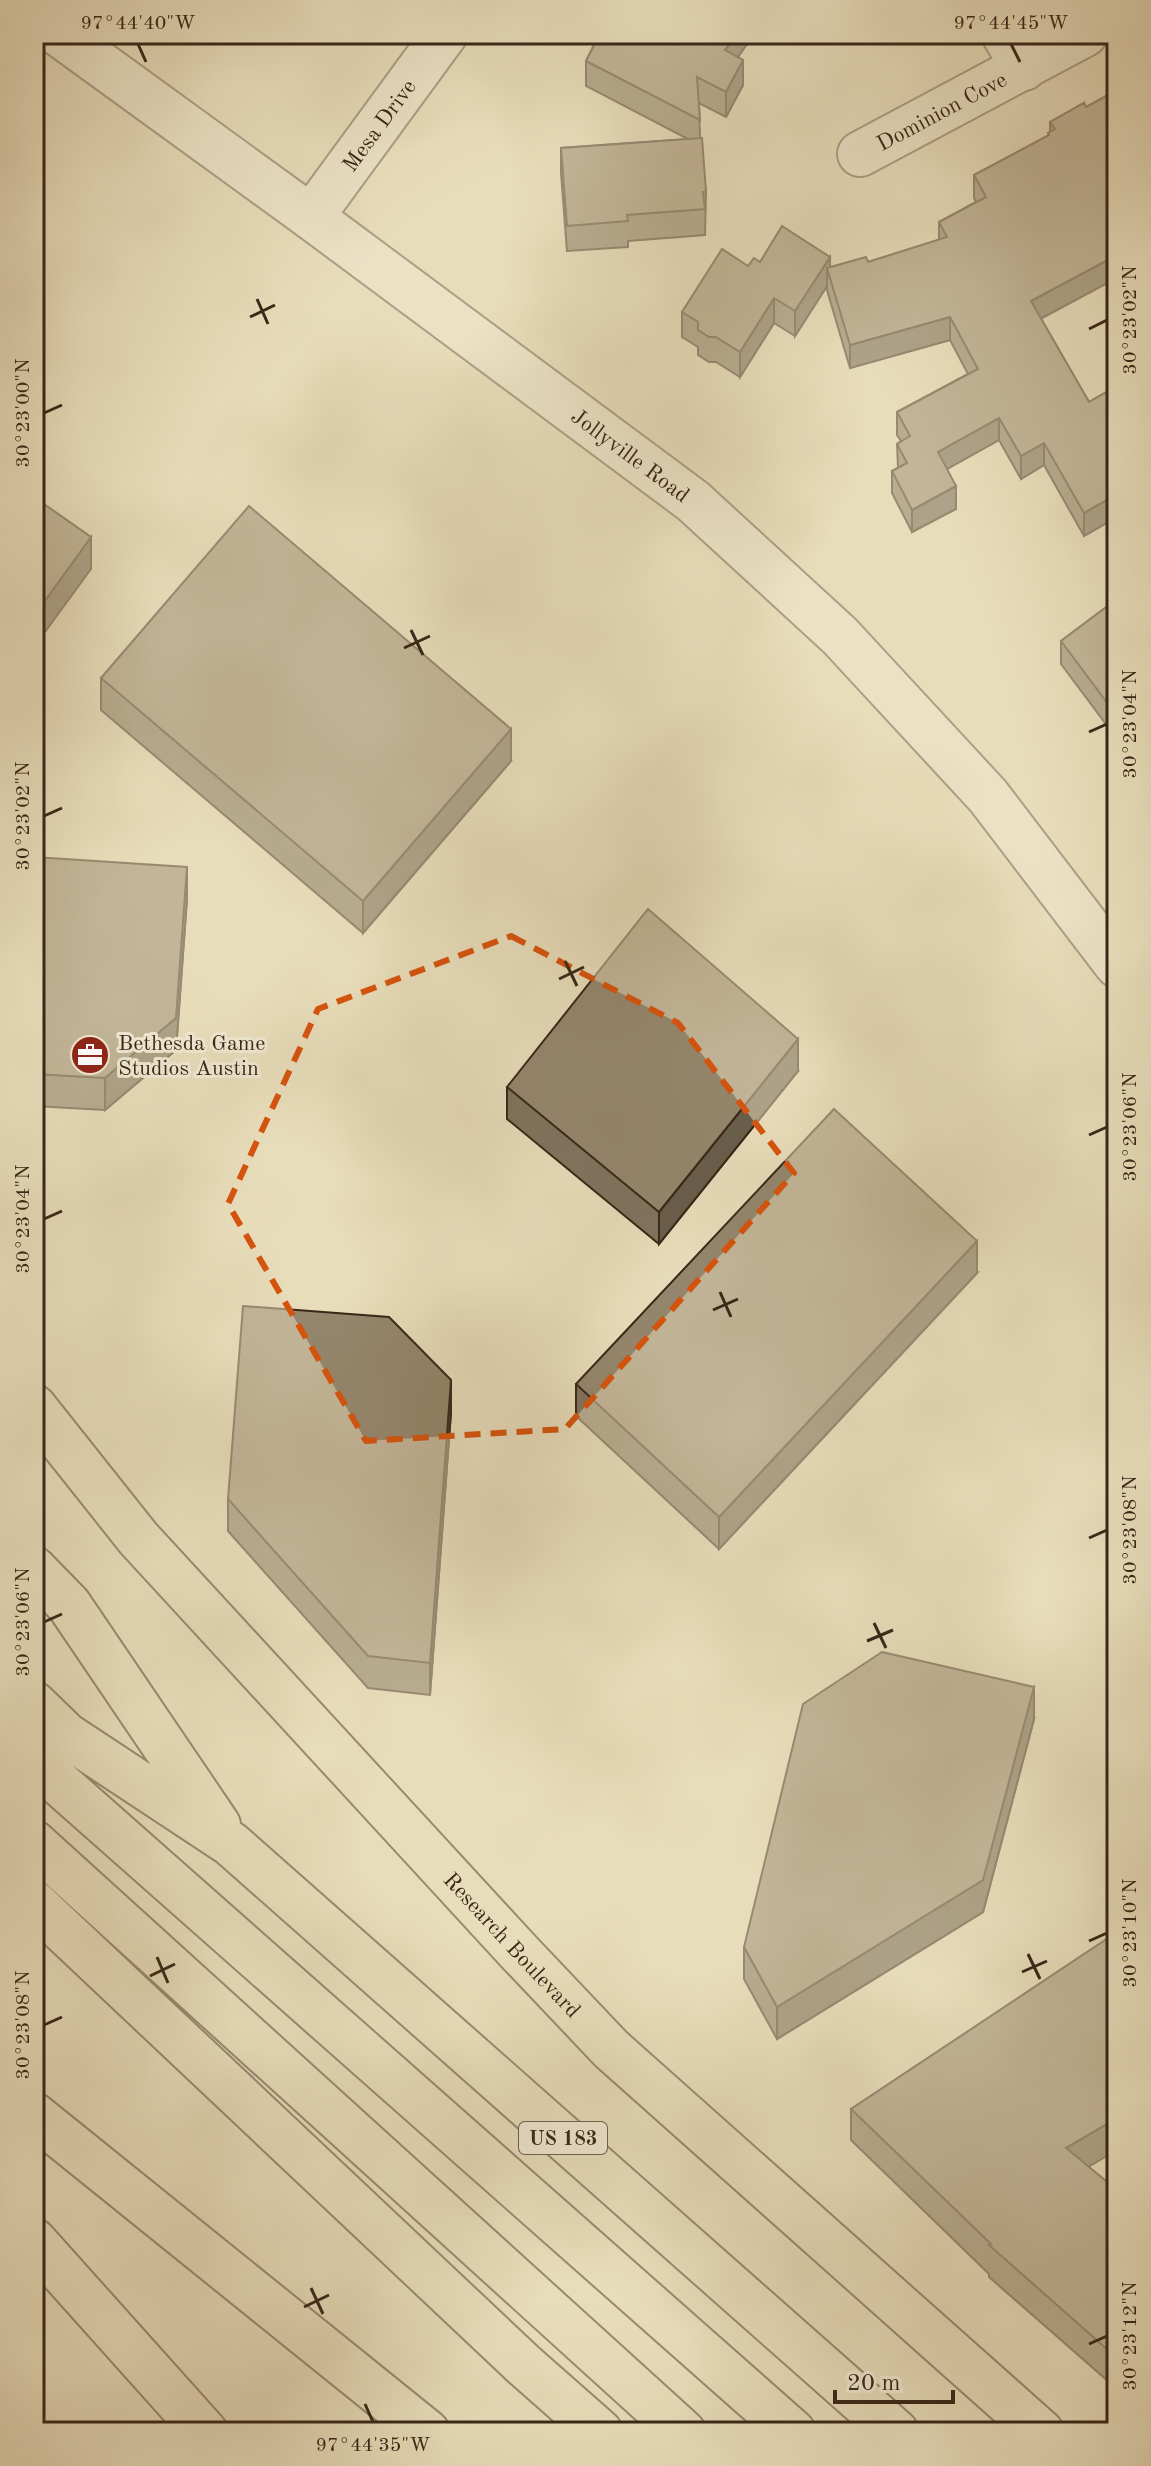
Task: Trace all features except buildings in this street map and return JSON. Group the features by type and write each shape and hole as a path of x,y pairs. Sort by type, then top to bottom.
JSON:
{"main road":[{"name":"Research Boulevard","path":"34,1407 138,1538 611,2049 1041,2432"},
{"path":"34,1569 69,1605 231,1844"},
{"name":"US 183","path":"34,1704 66,1735 231,1844 896,2432"},
{"path":"34,1761 793,2432"},
{"path":"34,1843 683,2432"},
{"path":"34,1903 524,2365 600,2432"},
{"path":"34,2115 427,2432"},
{"path":"34,2241 205,2432"}],"street":[{"name":"Jollyville Road","path":"59,34 693,501 840,636 988,796 1117,965"},
{"name":"Mesa Drive","path":"311,217 445,34"},
{"name":"Dominion Cove","path":"860,154 1014,51 1085,34"}],"highlighted area":[{"path":"511,936 678,1023 794,1173 565,1429 366,1441 228,1204 318,1009"}],"place":[{"name":"Bethesda Game Studios Austin","path":"90,1055"}]}
